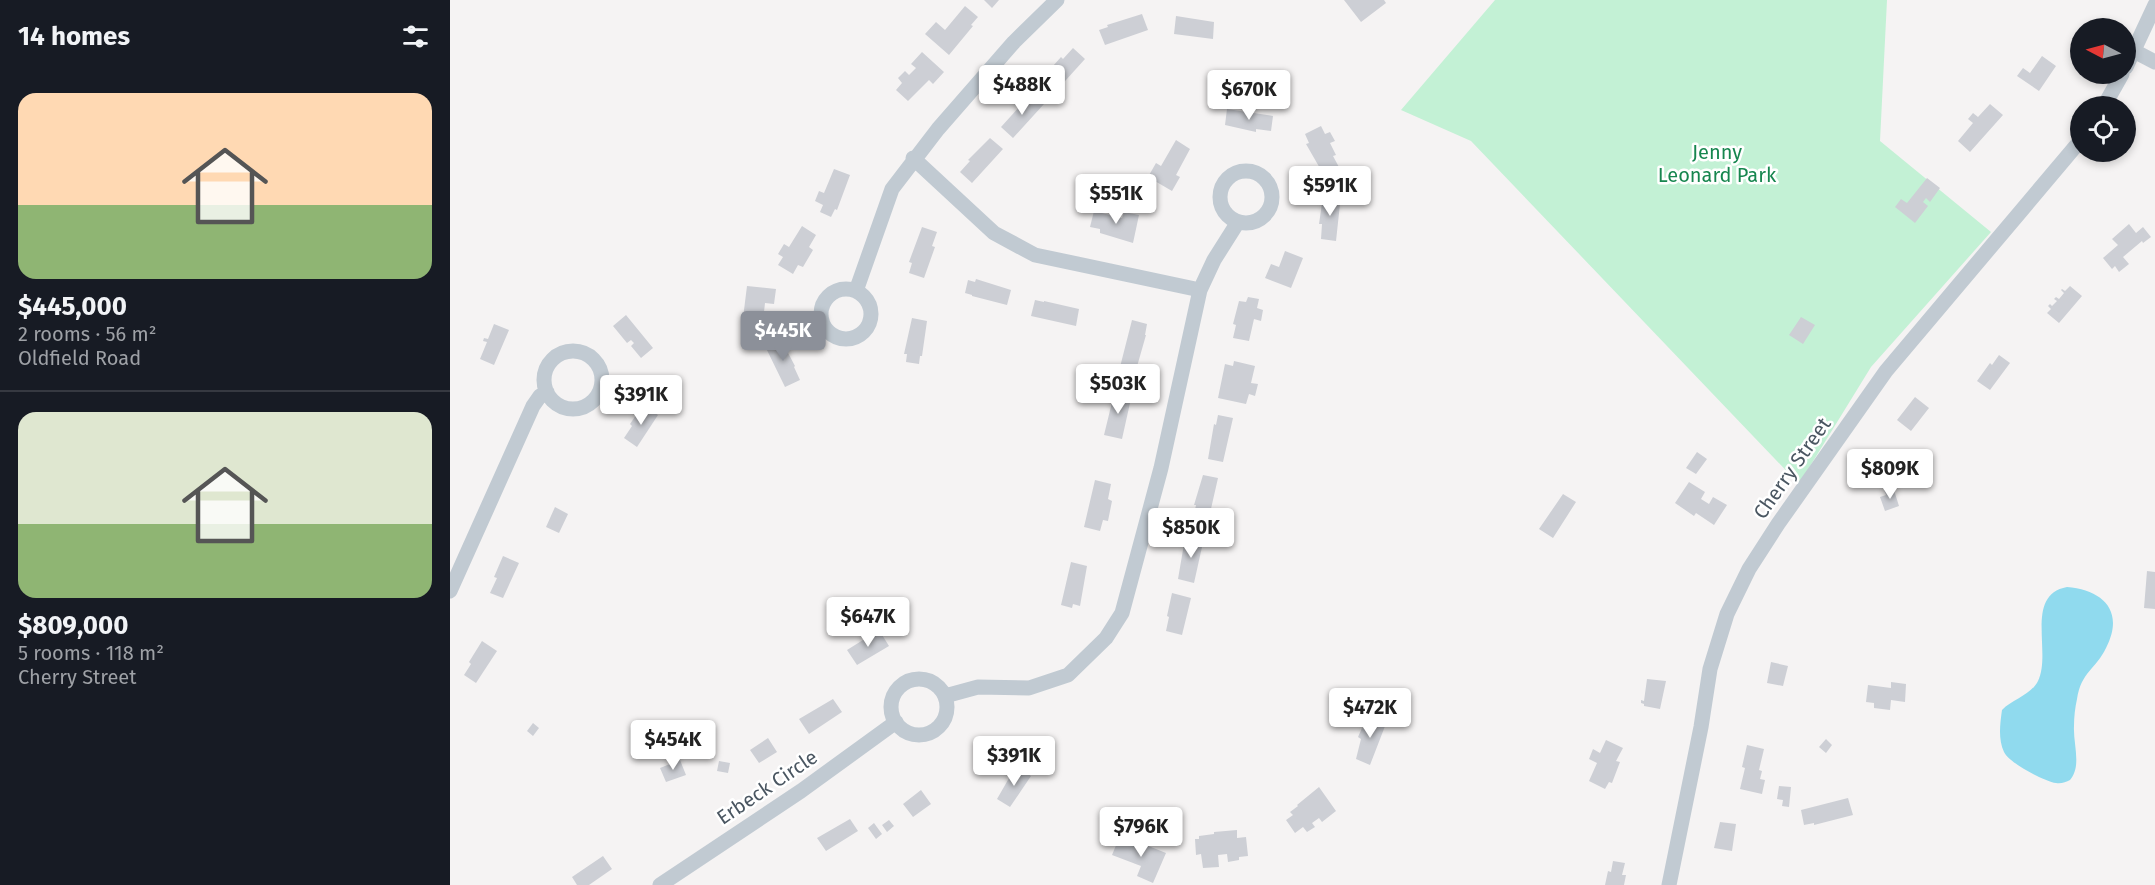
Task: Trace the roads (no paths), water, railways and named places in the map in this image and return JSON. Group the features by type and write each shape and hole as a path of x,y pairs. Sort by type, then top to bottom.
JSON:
{"street":[{"path":"856,291 892,189 914,158 1014,42 1058,0"},
{"path":"2136,47 2155,5"},
{"path":"2136,52 2155,62"},
{"name":"Cherry Street","path":"1669,885 1701,727 1710,669 1727,614 1745,576 1778,524 1886,371 2070,153"},
{"path":"914,158 994,232 1035,255 1200,290"},
{"path":"945,696 978,687 1029,688 1068,675 1106,638 1122,613 1158,479 1200,290 1214,260 1238,222"},
{"path":"450,591 533,406 540,396 547,392"},
{"path":"924,680 933,683 945,696 947,711 938,728 921,735 911,734 896,722 892,700 898,689 909,682 924,680"},
{"name":"Erbeck Circle","path":"660,885 801,790 896,722"}],"water":[{"path":"2067,587 2080,589 2100,598 2112,613 2113,623 2106,648 2085,677 2079,690 2074,719 2076,768 2074,774 2070,780 2058,783 2027,771 2007,756 2001,742 2000,726 2002,710 2031,690 2038,681 2042,669 2042,626 2046,601 2054,592"}],"park label":[{"name":"Jenny Leonard Park","path":"1717,164"}]}
